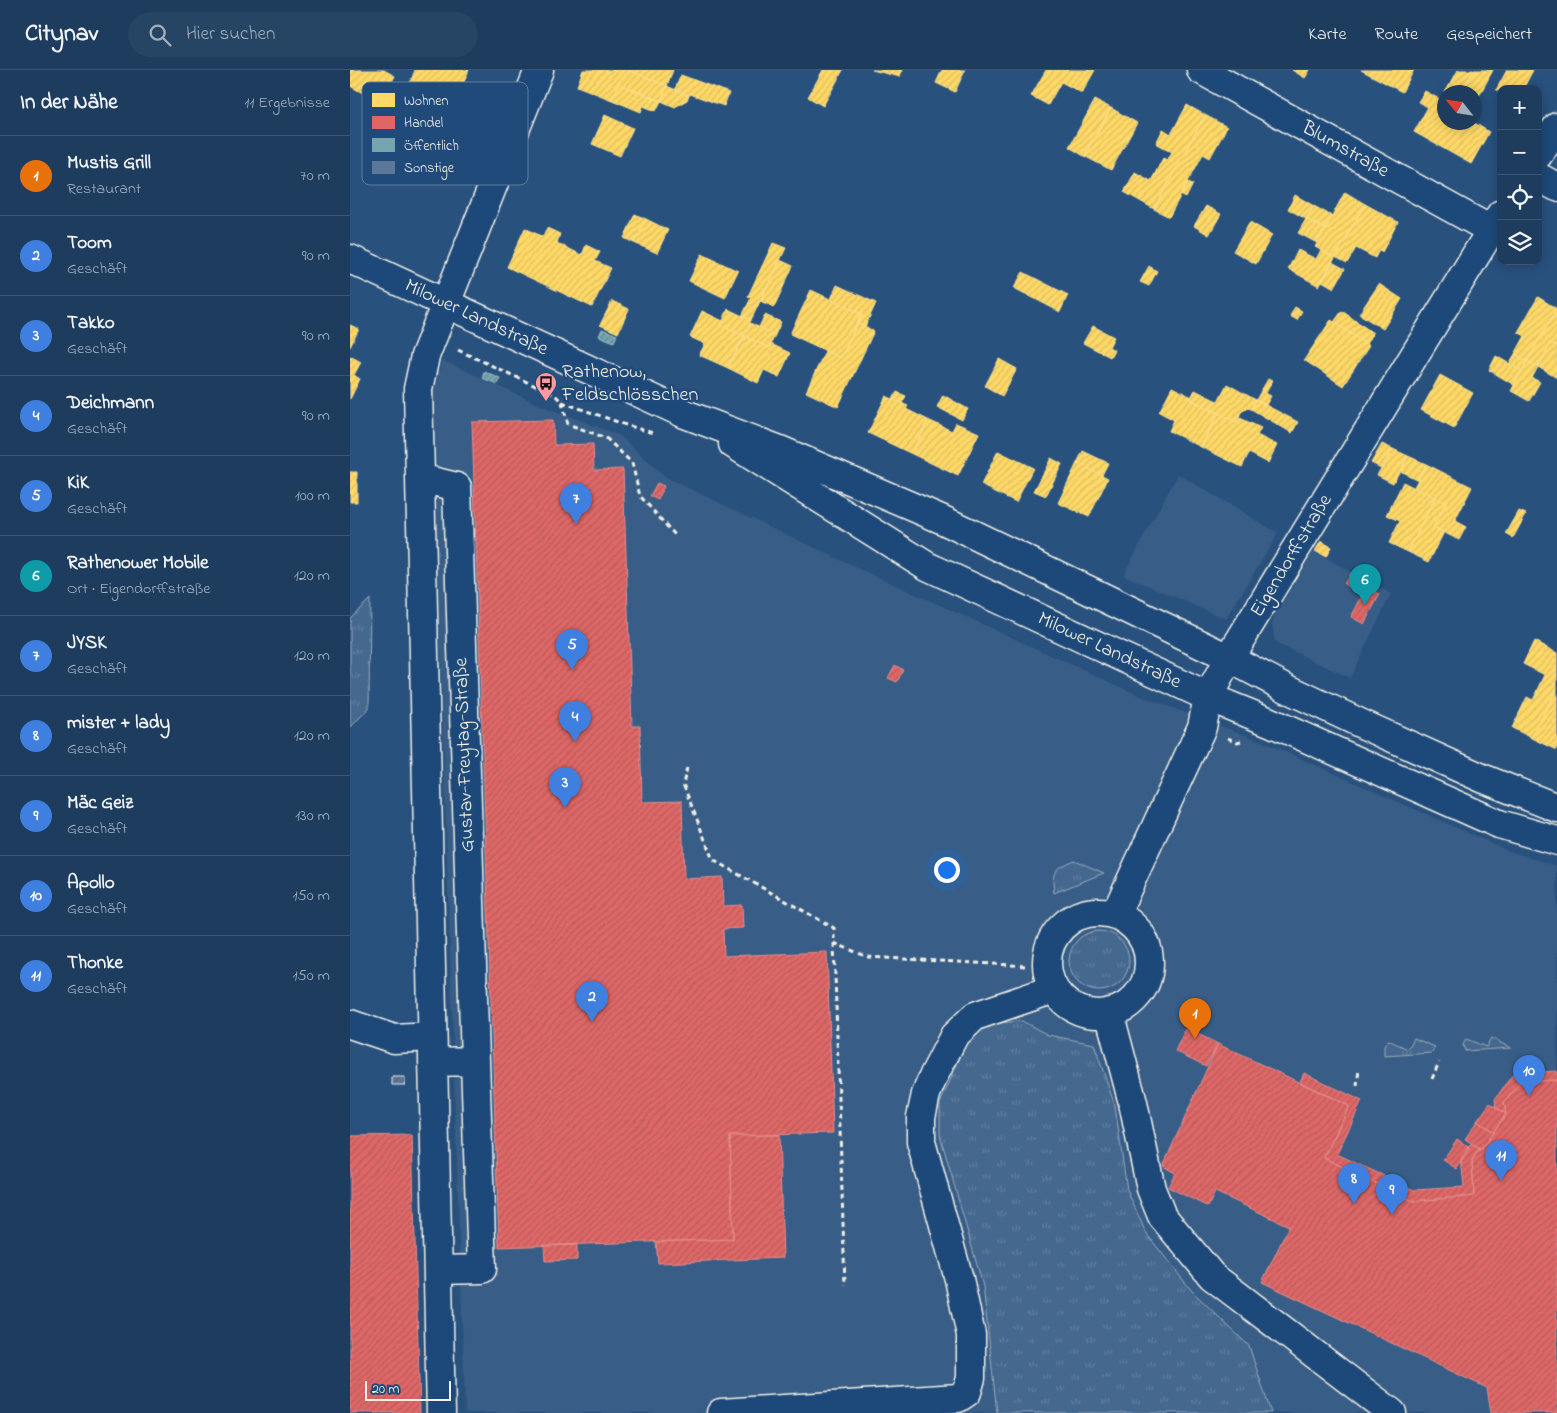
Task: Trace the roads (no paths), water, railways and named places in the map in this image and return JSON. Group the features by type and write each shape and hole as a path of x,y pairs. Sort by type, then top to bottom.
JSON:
{"street":[{"name":"Gustav-Freytag-Straße","path":"528,98 539,70"},
{"name":"Blumstraße","path":"1201,70 1496,222"},
{"path":"1542,149 1557,127"},
{"path":"1542,179 1557,188"},
{"name":"Gustav-Freytag-Straße","path":"441,1413 418,389 425,356 493,185"},
{"name":"Eigendorffstraße","path":"1115,915 1202,727 1208,697 1229,658 1496,222"},
{"name":"Milower Landstraße","path":"350,259 685,414 780,450 941,520 1362,724 1482,778 1557,808"},
{"name":"Milower Landstraße","path":"685,414 927,566 1208,697 1270,722 1499,824 1557,841"},
{"name":"Gustav-Freytag-Straße","path":"420,478 457,487 482,1269 439,1270"},
{"path":"1092,912 1104,912 1115,915 1126,920 1142,938 1149,961 1148,972 1140,992 1126,1005 1098,1014 1078,1010 1061,997 1051,978 1050,946 1054,937 1066,924 1081,915 1092,912"},
{"path":"721,1413 958,1398 967,1392 971,1378 971,1335 959,1279 921,1142 921,1116 926,1094 954,1036 975,1016 1051,978"},
{"path":"1109,1012 1133,1103 1151,1189 1162,1216 1212,1276 1392,1413"},
{"path":"350,1024 394,1039 475,1061"}],"place":[{"name":"Rathenow, Feldschlösschen","path":"546,402"},
{"name":"JYSK","path":"576,524"},
{"name":"Rathenower Mobile","path":"1365,605"},
{"name":"KiK","path":"572,670"},
{"name":"Deichmann","path":"575,742"},
{"name":"Takko","path":"565,808"},
{"name":"Toom","path":"592,1022"},
{"name":"Mustis Grill","path":"1195,1039"},
{"name":"Apollo","path":"1529,1096"},
{"name":"Thonke","path":"1501,1181"},
{"name":"mister + lady","path":"1354,1204"},
{"name":"Mäc Geiz","path":"1392,1215"}]}
